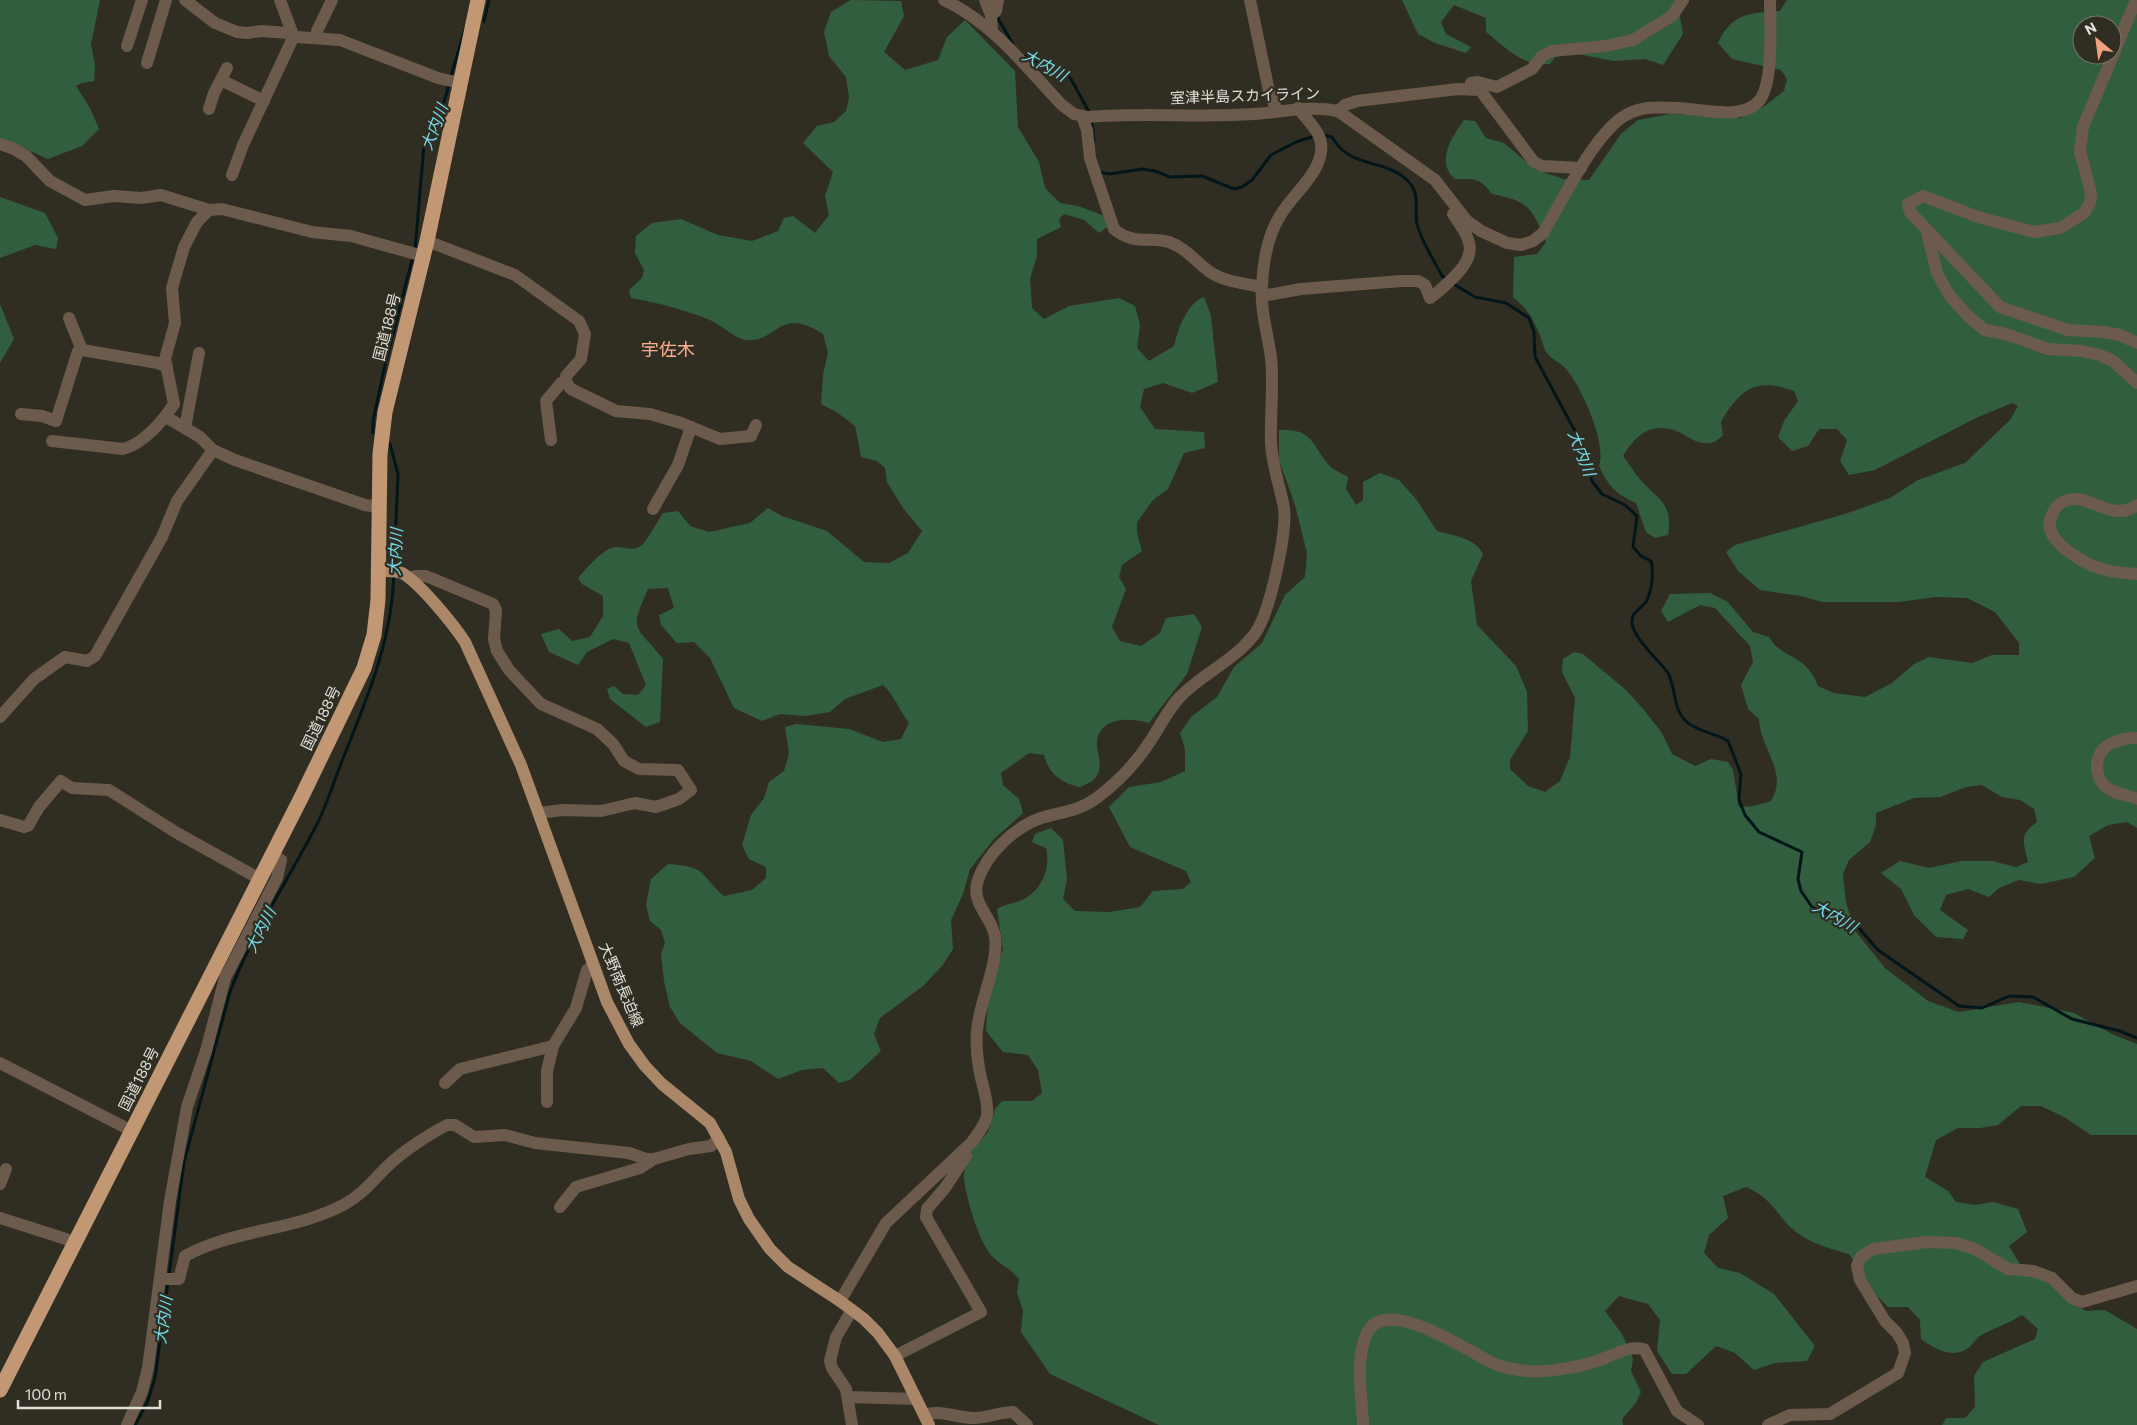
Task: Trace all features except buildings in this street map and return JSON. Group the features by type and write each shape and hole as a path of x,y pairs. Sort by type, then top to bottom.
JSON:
{"highway":[{"name":"国道188号","path":"0,1390 260,879 364,668 374,635 378,600 394,573 379,507 380,454 385,412 425,248 478,0"}],"main road":[{"name":"大野南長迫線","path":"394,573 457,629 465,642 521,765 617,1023 645,1066 662,1084 710,1123 726,1152 739,1199 757,1233 788,1267 840,1301 878,1333 894,1356 926,1420"}],"street":[{"path":"127,46 142,0"},
{"path":"147,63 166,0"},
{"path":"185,0 215,23 237,32 262,31 340,40 438,78 460,84"},
{"path":"232,175 243,145 293,35 280,0"},
{"path":"317,37 317,31 332,0"},
{"path":"944,0 970,14 992,31 1062,105 1082,116 1087,130 1090,158 1114,230 1132,239 1169,242 1195,258 1210,272 1227,280 1262,291 1418,281 1425,286 1430,298 1467,263 1471,255 1465,232 1451,212 1454,205"},
{"path":"985,0 995,10 992,31"},
{"path":"1250,0 1269,91 1277,111"},
{"path":"1458,89 1465,84 1478,82 1497,87 1532,69 1542,56 1552,51 1606,46 1633,40 1672,16 1683,0"},
{"path":"2136,0 2083,127 2080,151 2091,193 2090,203 2084,213 2060,228 2034,232 1981,218 1923,196 1908,204 1910,212 2000,307 2068,330 2120,335 2137,343"},
{"name":"室津半島スカイライン","path":"1082,116 1254,114 1298,108 1322,108 1338,111 1435,180 1467,221 1481,231 1507,243 1521,245 1533,241 1543,233 1581,168 1608,130 1626,115 1647,108 1734,112 1749,108 1758,102 1764,93 1768,76 1774,1"},
{"path":"209,109 220,80 227,68"},
{"path":"220,80 264,101"},
{"path":"1338,111 1344,104 1357,101 1458,89 1474,89 1483,93 1534,162 1542,166 1581,168"},
{"path":"840,1301 886,1223 963,1151 983,1128 987,1117 987,1105 977,1056 977,1034 978,1015 995,947 994,934 977,902 977,881 984,867 1004,842 1029,823 1077,809 1111,787 1138,759 1181,695 1240,650 1256,632 1264,616 1281,548 1284,511 1273,469 1271,441 1273,372 1262,291 1272,234 1280,216 1319,160 1321,145 1317,131 1298,108"},
{"path":"0,144 26,156 50,181 85,200 114,196 141,198 160,195 169,196 209,210 222,209 312,232 351,236 425,248 515,275 579,321 585,334 581,359 566,376 566,382 570,389 616,412 650,414 691,427 720,439 751,436 756,424"},
{"path":"52,441 123,449 134,446 145,438 160,420 166,416 174,404 165,359 174,323 172,302 176,271 192,231 197,222 209,210"},
{"path":"1926,229 1937,273 1948,295 1969,317 1985,330 2006,334 2048,349 2082,351 2113,360 2137,382"},
{"path":"69,318 82,350"},
{"path":"21,414 42,416 56,421 78,351 82,350 158,363 167,367"},
{"path":"186,428 199,353"},
{"path":"550,440 546,401 561,383 566,382"},
{"path":"166,416 186,428 213,450 299,483 365,505 379,507"},
{"path":"653,509 678,464 691,427"},
{"path":"0,717 34,679 64,657 87,661 95,656 116,623 162,537 177,502 213,450"},
{"path":"2137,506 2129,511 2111,512 2090,502 2072,499 2061,503 2055,509 2050,518 2049,526 2052,537 2066,550 2097,568 2117,573 2137,574"},
{"path":"394,573 426,576 493,604 496,610 494,639 497,651 508,670 541,704 597,729 613,744 624,761 639,769 678,770 691,790 679,799 656,807 635,803 601,811 555,810 539,813"},
{"path":"2137,738 2121,738 2111,742 2102,749 2097,760 2098,775 2103,785 2112,792 2137,799"},
{"path":"0,820 24,827 28,826 39,807 61,781 72,788 109,790 177,833 260,879"},
{"path":"127,1425 136,1406 148,1368 166,1279 173,1183 187,1107 206,1051 225,978 250,926 277,878 282,860 272,855"},
{"path":"547,1102 547,1071 553,1046 576,1008 587,970 594,965"},
{"path":"445,1083 460,1069 553,1046"},
{"path":"0,1064 132,1131"},
{"path":"166,1279 180,1279 185,1256 199,1248 276,1229 344,1205 362,1194 406,1150 447,1126 455,1125 474,1137 505,1135 534,1143 617,1151 654,1159"},
{"path":"560,1207 576,1187 640,1168 654,1159 689,1149 712,1146 719,1138"},
{"path":"894,1356 981,1312 926,1217 927,1209 962,1165 966,1156 963,1151"},
{"path":"0,1184 6,1169"},
{"path":"0,1218 66,1239 74,1244"},
{"path":"1768,1425 1790,1415 1830,1414 1898,1373 1905,1353 1903,1342 1880,1314 1860,1280 1857,1266 1861,1257 1872,1250 1927,1242 1956,1243 1975,1249 2008,1269 2033,1272 2052,1278 2072,1298 2082,1302 2137,1286"},
{"path":"852,1310 836,1337 830,1361 848,1397 852,1425"},
{"path":"1363,1425 1360,1390 1367,1333 1380,1321 1392,1318 1415,1323 1499,1366 1528,1372 1593,1363 1624,1350 1636,1347 1644,1349 1677,1411 1698,1425"},
{"path":"848,1397 916,1399"},
{"path":"122,1425 136,1406"},
{"path":"926,1420 937,1412 948,1416 974,1418 1013,1412 1027,1425"}],"green space":[{"path":"0,0 100,0 91,44 95,65 94,81 76,86 90,108 99,129 82,146 48,159 0,138"},
{"path":"851,0 901,1 904,16 884,52 905,70 938,60 947,37 965,20 1015,71 1018,127 1039,162 1045,188 1060,203 1078,206 1102,215 1109,226 1099,233 1084,220 1064,214 1059,219 1061,227 1037,239 1037,256 1030,279 1032,308 1044,319 1069,306 1119,298 1135,306 1140,325 1137,348 1149,361 1174,346 1184,317 1198,300 1204,297 1211,316 1218,382 1192,393 1163,383 1144,389 1140,407 1155,429 1204,432 1205,448 1184,453 1168,489 1153,500 1137,522 1137,533 1142,551 1122,565 1119,577 1126,589 1112,627 1120,641 1141,646 1160,633 1166,618 1194,614 1202,627 1187,674 1149,723 1132,720 1115,721 1102,729 1098,736 1097,746 1100,767 1097,775 1089,783 1080,787 1067,783 1057,777 1046,762 1044,755 1029,753 1001,773 1003,785 1019,799 1023,813 994,839 970,869 963,894 951,920 953,949 942,966 923,986 880,1018 874,1034 881,1051 850,1080 839,1083 823,1068 802,1070 778,1079 751,1061 717,1053 680,1023 670,1007 664,981 661,954 665,943 661,930 650,921 646,905 651,879 668,864 696,869 724,896 752,890 766,878 766,867 749,859 742,845 751,815 764,798 769,782 784,771 789,754 785,727 796,724 849,729 883,742 901,739 909,723 894,698 883,685 845,699 830,712 805,716 780,714 762,721 734,708 710,658 694,642 677,643 661,625 659,615 674,608 668,588 648,589 638,614 638,628 663,659 660,722 646,727 610,699 607,689 614,686 623,694 638,695 646,685 629,643 613,639 587,652 578,665 549,652 541,634 559,629 572,641 590,637 603,616 603,596 582,584 578,578 596,559 611,548 629,549 642,545 663,513 678,511 690,526 709,532 750,523 768,508 782,516 827,531 864,562 889,563 908,553 922,531 903,508 887,482 885,468 877,461 861,457 855,426 838,413 821,404 823,375 828,353 823,334 808,326 796,323 787,324 757,339 746,340 733,335 716,323 702,317 672,307 631,298 629,290 642,278 644,270 635,253 636,236 652,223 681,219 718,235 752,241 778,231 784,218 793,216 815,233 829,215 825,196 833,172 803,143 817,126 834,122 846,111 849,97 846,77 829,56 824,32 831,12"},
{"path":"1402,0 1677,0 1683,34 1663,65 1645,59 1614,61 1567,52 1555,57 1550,64 1531,63 1515,55 1486,32 1486,18 1454,5 1441,22 1446,34 1471,47 1466,53 1435,43 1418,34"},
{"path":"1787,0 2137,0 2137,828 2127,822 2108,825 2089,836 2095,858 2074,877 2041,884 2019,880 1999,888 1989,897 1968,889 1946,895 1940,910 1968,930 1963,939 1936,937 1914,915 1901,889 1881,873 1900,861 1929,868 1961,861 1992,861 2016,867 2028,862 2024,839 2027,831 2037,822 2034,809 2020,800 2002,797 1982,785 1966,787 1940,797 1914,798 1876,813 1876,825 1870,842 1849,860 1843,874 1846,903 1856,932 1885,968 1928,1001 1959,1012 2019,1002 2074,1013 2112,1034 2137,1044 2137,1135 2091,1135 2064,1117 2041,1106 2021,1106 1998,1125 1980,1128 1958,1128 1936,1140 1925,1177 1948,1191 1956,1202 1975,1205 1993,1202 2018,1209 2027,1232 2009,1246 2020,1264 2052,1284 2065,1298 2086,1311 2105,1310 2137,1329 2137,1425 1942,1425 1946,1418 1965,1418 1975,1407 1974,1376 1983,1362 2035,1339 2038,1329 2022,1315 1981,1335 1965,1350 1953,1353 1936,1349 1921,1339 1920,1320 1908,1307 1888,1307 1876,1295 1849,1254 1825,1247 1795,1232 1766,1199 1746,1187 1723,1196 1728,1218 1709,1235 1704,1253 1718,1268 1740,1273 1774,1294 1815,1346 1807,1361 1775,1363 1754,1370 1735,1353 1716,1346 1686,1374 1672,1374 1657,1351 1660,1320 1648,1304 1619,1296 1605,1311 1622,1334 1633,1359 1631,1371 1641,1392 1636,1403 1622,1419 1623,1425 1159,1425 1050,1374 1021,1332 1023,1310 1017,1293 1019,1279 993,1257 983,1242 970,1207 964,1177 970,1151 988,1132 995,1109 1002,1101 1032,1101 1042,1093 1038,1070 1028,1055 1003,1052 986,1031 989,989 1003,949 997,909 1022,900 1040,885 1046,871 1046,848 1032,842 1035,834 1051,828 1063,840 1067,879 1063,899 1075,911 1110,912 1140,907 1153,891 1183,889 1191,882 1186,871 1130,847 1109,807 1129,787 1161,782 1185,771 1185,749 1180,733 1191,717 1217,697 1234,667 1262,643 1285,595 1305,577 1307,553 1295,505 1279,460 1279,430 1298,432 1310,438 1330,466 1348,477 1346,489 1356,505 1363,500 1363,482 1380,473 1399,480 1416,499 1437,531 1463,538 1475,544 1483,554 1471,581 1477,625 1516,666 1527,692 1528,731 1510,760 1510,769 1528,786 1545,792 1560,781 1570,757 1575,698 1562,672 1563,659 1574,652 1583,654 1626,690 1662,733 1672,754 1695,766 1711,759 1728,762 1733,770 1739,807 1754,806 1771,801 1776,790 1775,770 1764,740 1759,719 1748,709 1741,685 1753,662 1750,646 1715,608 1700,605 1668,622 1661,611 1670,594 1710,593 1728,602 1753,632 1769,637 1780,649 1807,668 1818,686 1834,693 1865,697 1892,683 1914,664 1929,657 1972,663 1992,655 2019,655 2019,643 1995,612 1967,598 1936,597 1899,602 1822,602 1801,596 1760,590 1738,571 1726,552 1735,545 1845,514 1890,498 1918,480 1965,463 2010,420 2018,406 2012,403 1976,418 1875,470 1849,475 1840,461 1847,440 1837,429 1819,429 1808,446 1792,451 1778,437 1784,421 1798,401 1794,391 1769,385 1750,389 1735,401 1728,411 1721,422 1723,435 1715,441 1702,443 1670,429 1654,429 1637,438 1623,456 1637,476 1666,507 1669,524 1668,535 1655,538 1646,532 1636,503 1613,489 1606,479 1599,466 1601,456 1599,444 1592,416 1586,403 1567,370 1546,352 1527,310 1513,297 1514,257 1537,254 1546,242 1533,214 1528,208 1514,200 1492,194 1477,180 1455,179 1446,165 1446,157 1451,142 1464,120 1475,121 1486,138 1504,143 1536,170 1564,179 1589,180 1621,134 1638,120 1670,114 1741,118 1766,105 1784,91 1787,79 1781,70 1732,59 1718,43 1723,33 1736,20 1743,16 1780,11"},
{"path":"0,197 45,213 58,238 56,249 35,245 0,258"},
{"path":"0,304 14,339 0,363"}],"waterway":[{"name":"大内川","path":"484,21 489,0"},
{"name":"大内川","path":"996,15 1013,44"},
{"name":"大内川","path":"450,79 465,29"},
{"name":"大内川","path":"1024,56 1062,71 1071,79 1089,112"},
{"name":"大内川","path":"415,250 424,145 441,112 449,85"},
{"name":"大内川","path":"1092,121 1094,142"},
{"name":"大内川","path":"1322,135 1332,137 1339,147 1357,159 1388,168 1407,180 1416,195 1416,218 1419,230 1442,276 1447,280"},
{"name":"大内川","path":"1099,172 1110,174 1142,169 1155,171 1170,177 1202,176 1234,189 1242,187 1252,180 1271,155 1296,142 1315,136"},
{"name":"大内川","path":"373,433 373,421 385,365 413,256"},
{"name":"大内川","path":"1452,283 1475,297 1506,303 1529,318 1534,332 1535,357 1582,444 1592,481 1602,494 1625,505 1637,516 1633,547 1641,556 1651,561 1652,576 1650,593 1646,602 1633,616 1634,630 1668,673 1682,717 1696,728 1728,741 1741,774 1739,800 1745,815 1759,832 1802,852 1798,879 1801,891 1812,907 1858,927 1878,950 1959,1006 1982,1008 2009,996 2033,997 2072,1019 2120,1031 2137,1038"},
{"name":"大内川","path":"390,444 398,474 394,567"},
{"name":"大内川","path":"169,1275 184,1162 230,992 270,908 316,826 362,712 384,645 389,622 394,574"},
{"name":"大内川","path":"135,1425 147,1403 155,1378 168,1282"}],"district":[{"name":"宇佐木","path":"668,350"}]}
